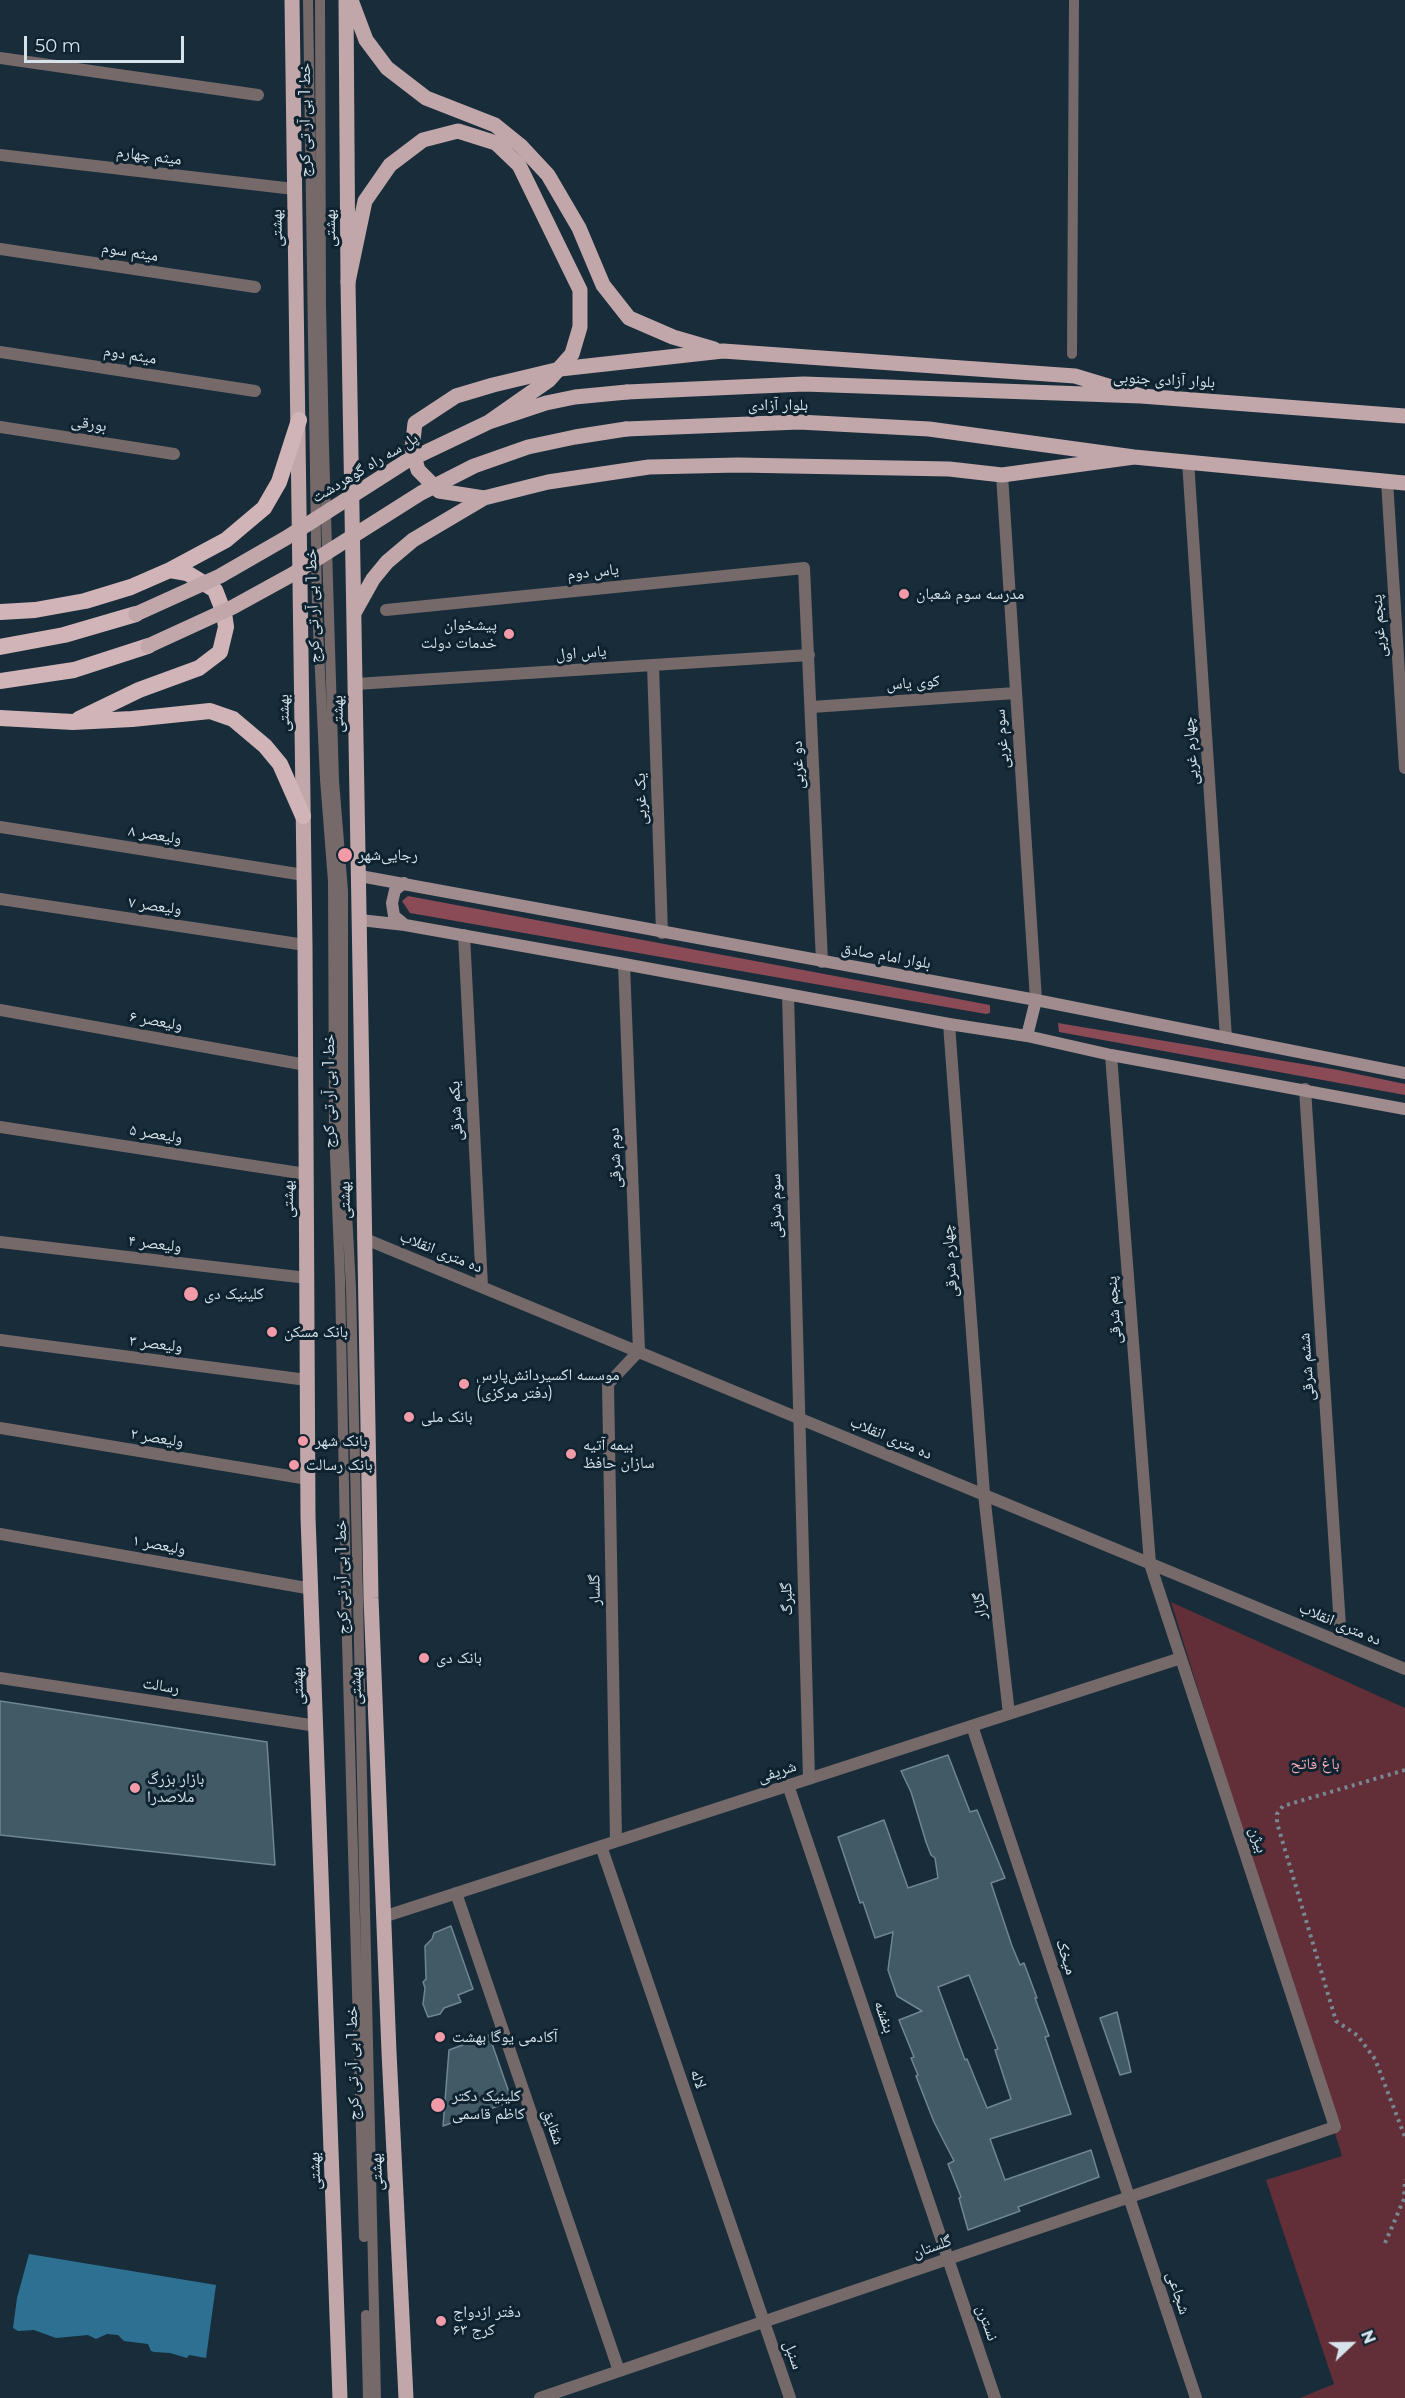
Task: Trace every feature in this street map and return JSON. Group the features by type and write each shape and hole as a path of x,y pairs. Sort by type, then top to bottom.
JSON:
{"highway":[{"path":"0,612 35,610 85,601 131,587 170,570 226,540 264,508 279,482 299,420"},
{"path":"73,722 139,690 199,668 220,652 226,627 224,613 215,590 187,573 170,570"},
{"path":"0,647 64,635 136,614"},
{"path":"0,681 74,670 148,646"},
{"path":"0,718 73,722 210,711 233,719 265,746 280,764 303,816"}],"main road":[{"name":"بهشتی","path":"292,0 305,945 308,1479 340,2398"},
{"name":"بهشتى","path":"348,0 348,282 371,1598 383,1917 406,2398"},
{"path":"348,0 366,40 387,68 426,98 495,125 521,146 548,175 579,228 603,285 630,318 673,337 723,351"},
{"path":"348,282 365,201 390,165 423,140 458,131 496,143 519,165 580,290 580,327 572,354 549,380 489,422"},
{"path":"484,498 439,491 418,470 412,449 415,423 456,396 560,369 723,351 1075,376 1141,396"},
{"name":"بلوار آزادی","path":"627,392 804,384 920,390"},
{"name":"بلوار آزادی جنوبی","path":"920,390 1141,396 1405,416"},
{"name":"پل سه راه گوهردشت","path":"136,614 220,576 286,538 405,462 489,422 546,403 575,397 627,392"},
{"name":"بلوار آزادی","path":"148,646 243,602 421,493 474,466 528,447 575,437 626,429 799,422 929,429 1134,457"},
{"path":"354,613 373,579 387,562 413,540 484,498 548,482 649,467 830,466 949,469 1002,475 1134,457 1405,483"},
{"name":"بلوار امام صادق","path":"360,876 1036,1000 1405,1074"},
{"path":"404,883 394,890 392,903 394,916 405,925"},
{"path":"360,920 464,935 949,1024 1027,1036 1405,1109"},
{"path":"1027,1036 1036,1000"}],"street":[{"path":"287,0 292,0"},
{"path":"0,58 258,95"},
{"name":"میثم چهارم","path":"0,155 294,189"},
{"name":"میثم سوم","path":"0,249 255,287"},
{"name":"میثم دوم","path":"0,352 255,391"},
{"name":"بورقی","path":"0,427 174,454"},
{"name":"چهارم غربی","path":"1188,461 1226,1038"},
{"name":"سوم غربی","path":"1002,475 1036,1000"},
{"name":"پنجم غربی","path":"1387,481 1405,768"},
{"name":"یاس دوم","path":"386,610 804,568"},
{"name":"دو غربی","path":"804,568 822,962"},
{"name":"یاس اول","path":"356,684 809,655"},
{"name":"یک غربی","path":"653,665 662,933"},
{"name":"کوی یاس","path":"812,707 1015,693"},
{"name":"ولیعصر ۸","path":"0,827 304,875"},
{"name":"ولیعصر ۷","path":"0,899 305,945"},
{"name":"یکم شرقی","path":"464,935 482,1286"},
{"name":"دوم شرقی","path":"624,964 639,1352"},
{"name":"سوم شرقی","path":"788,994 798,1417"},
{"name":"ولیعصر ۶","path":"0,1010 306,1065"},
{"name":"چهارم شرقی","path":"949,1024 984,1494"},
{"name":"پنجم شرقی","path":"1111,1054 1150,1564"},
{"name":"ششم شرقی","path":"1305,1089 1341,1642"},
{"name":"ولیعصر ۵","path":"0,1127 306,1174"},
{"name":"ده متری انقلاب","path":"363,1238 1405,1669"},
{"name":"ولیعصر ۴","path":"0,1242 307,1278"},
{"name":"ولیعصر ۳","path":"0,1340 307,1380"},
{"name":"گلسار","path":"616,1841 608,1384 639,1352"},
{"name":"گلبرگ","path":"798,1417 809,1779"},
{"name":"ولیعصر ۲","path":"0,1428 308,1479"},
{"name":"گلزار","path":"984,1494 1010,1714"},
{"name":"ولیعصر ۱","path":"0,1534 312,1589"},
{"name":"بیژن","path":"1150,1564 1335,2127"},
{"name":"شریفی","path":"383,1917 1181,1659"},
{"name":"رسالت","path":"0,1678 317,1726"},
{"name":"میخک","path":"972,1726 1129,2198"},
{"name":"بنفشه","path":"788,1785 948,2259"},
{"name":"لاله","path":"601,1846 764,2322"},
{"name":"شقایق","path":"456,1893 619,2371"},
{"name":"گلستان","path":"543,2398 1335,2127"},
{"name":"شجاعی","path":"1129,2198 1196,2398"},
{"name":"نسترن","path":"948,2259 995,2398"},
{"name":"سنبل","path":"764,2322 790,2398"}],"lane":[{"name":"خط 1 بی آر تی کرج","path":"308,0 317,596 325,779 333,882 334,1130 340,1279 347,1641 368,2398"},
{"name":"خط 1 بی آر تی کرج","path":"320,0 323,424 334,781 343,891 343,1138 351,1288 376,2398"},
{"path":"1072,354 1074,0"}],"path":[{"path":"1405,1770 1283,1806 1277,1814 1276,1822 1336,2021 1357,2035 1376,2059 1405,2137"},
{"path":"1385,2243 1404,2199 1405,2179"}],"green space":[{"name":"باغ فاتح","path":"1171,1602 1405,1708 1405,2398 1300,2398 1334,2384 1266,2180 1342,2156"}],"shaded area":[{"path":"408,896 990,1005 990,1013 410,913 402,901"},
{"path":"1058,1023 1338,1070 1405,1084 1405,1095 1059,1032"}],"water":[{"path":"29,2254 216,2285 206,2358 189,2355 187,2358 170,2353 154,2352 148,2344 124,2341 118,2335 107,2334 96,2339 88,2335 56,2338 34,2330 18,2331 13,2328 17,2298"}],"building":[{"name":"بازار بزرگ ملاصدرا","path":"0,1701 267,1742 275,1865 0,1835"},
{"path":"948,1755 970,1812 977,1810 1005,1878 991,1883 1012,1946 1020,1965 1024,1963 1037,1998 1035,1998 1049,2036 1045,2037 1071,2114 990,2139 1005,2180 1091,2150 1099,2177 1018,2207 1020,2211 968,2230 959,2198 961,2197 948,2164 954,2161 934,2122 916,2076 918,2075 911,2058 914,2057 899,2020 922,2011 897,1996 888,1970 893,1932 875,1938 863,1902 860,1903 838,1837 884,1820 908,1888 938,1878 935,1858 931,1855 911,1792 901,1771","holes":["969,1975 998,2049 995,2050 1011,2099 987,2108 967,2059 965,2060 938,1987"]},
{"path":"451,1926 473,1989 458,1995 461,2002 444,2008 440,2014 428,2017 423,2004 425,1988 423,1982 426,1979 425,1946 434,1933"},
{"path":"1117,2012 1131,2072 1120,2075 1100,2018"},
{"path":"489,2035 512,2101 443,2126 449,2050"}],"place":[{"name":"مدرسه سوم شعبان","path":"904,594"},
{"name":"پیشخوان خدمات دولت","path":"509,634"},
{"name":"رجایی‌شهر","path":"345,855"},
{"name":"کلینیک دی","path":"191,1294"},
{"name":"بانک مسکن","path":"272,1332"},
{"name":"موسسه اکسیردانش‌پارس (دفتر مرکزی)","path":"464,1384"},
{"name":"بانک ملی","path":"409,1417"},
{"name":"بانک شهر","path":"303,1441"},
{"name":"بیمه آتیه سازان حافظ","path":"571,1454"},
{"name":"بانک رسالت","path":"294,1465"},
{"name":"بانک دی","path":"424,1658"},
{"name":"بازار بزرگ ملاصدرا","path":"135,1788"},
{"name":"آکادمی یوگا بهشت","path":"440,2037"},
{"name":"کلینیک دکتر کاظم قاسمی","path":"438,2105"},
{"name":"دفتر ازدواج ۶۳ کرج","path":"441,2321"}]}
